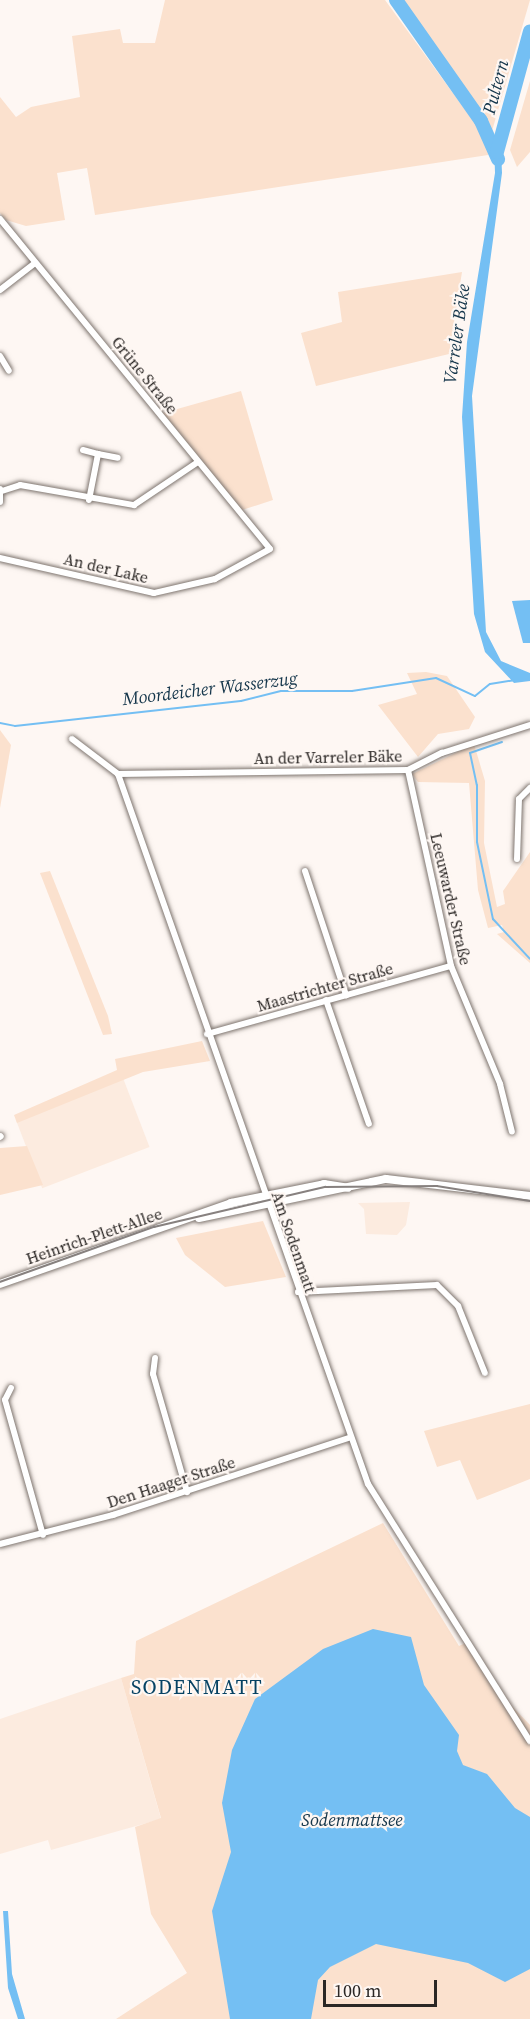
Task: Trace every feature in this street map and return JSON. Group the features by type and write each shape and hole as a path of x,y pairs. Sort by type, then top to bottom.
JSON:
{"main road":[{"name":"Heinrich-Plett-Allee","path":"2,1283 193,1219 266,1200 348,1188 388,1179 530,1196"}],"street":[{"name":"Grüne Straße","path":"0,219 270,549"},
{"path":"0,290 35,263"},
{"path":"0,356 9,371"},
{"path":"83,450 118,458"},
{"path":"89,500 98,454"},
{"path":"0,502 1,490 20,486 89,500 134,504 198,462"},
{"name":"An der Lake","path":"0,558 154,593 216,579 270,549"},
{"name":"An der Varreler Bäke","path":"118,774 408,771 441,753 530,725"},
{"path":"72,739 118,774"},
{"name":"Leeuwarder Straße","path":"408,771 452,966 499,1082 513,1132"},
{"name":"Am Sodenmatt","path":"118,774 349,1438 373,1492 530,1741"},
{"path":"517,859 519,799 530,788"},
{"path":"305,871 346,995"},
{"name":"Maastrichter Straße","path":"207,1034 452,966"},
{"path":"326,1000 369,1124"},
{"path":"298,1292 437,1285 458,1306 485,1373"},
{"path":"155,1358 153,1374 188,1492"},
{"path":"11,1388 5,1401 43,1535"},
{"name":"Den Haager Straße","path":"0,1544 43,1535 188,1492 349,1438"}],"shaded area":[{"path":"165,0 385,0 490,144 488,155 95,215 87,168 57,173 65,220 26,226 6,220 0,213 0,97 16,117 31,107 80,97 72,36 120,29 123,43 155,43"},
{"path":"401,0 530,0 492,131"},
{"path":"530,81 530,152 517,167 510,150"},
{"path":"462,272 449,354 316,386 301,333 342,322 338,292"},
{"path":"241,391 273,500 242,510 163,413"},
{"path":"426,672 447,676 475,717 469,729 438,734 418,757 378,705 417,694 407,673"},
{"path":"0,730 11,745 0,808"},
{"path":"474,744 485,781 484,843 497,907 505,904 503,891 530,852 530,963 497,934 504,932 502,925 488,928 478,890 469,783 418,782 412,774"},
{"path":"50,871 108,1016 112,1034 103,1035 40,873"},
{"path":"202,1041 210,1061 143,1072 17,1123 14,1115 117,1070 115,1059"},
{"path":"123,1078 150,1147 42,1188 16,1119"},
{"path":"27,1146 43,1185 0,1195 0,1148"},
{"path":"410,1202 406,1225 397,1235 366,1234 364,1209 358,1203"},
{"path":"263,1221 286,1277 225,1287 185,1255 176,1238"},
{"path":"530,1404 530,1479 477,1500 460,1460 437,1467 424,1431"},
{"path":"383,1523 459,1646 470,1641 511,1705 530,1725 530,2019 116,2019 187,1973 151,1914 135,1827 161,1818 121,1678 134,1674 136,1641"},
{"path":"121,1678 161,1819 51,1850 48,1840 0,1854 0,1719"}],"water":[{"path":"494,142 501,150 502,173 472,396 486,632 501,661 530,673 530,681 514,683 485,652 474,614 462,417 467,342 495,173"},
{"path":"530,600 530,643 523,643 512,601"},
{"name":"Sodenmattsee","path":"373,1629 411,1637 424,1685 459,1735 457,1751 463,1765 487,1774 515,1808 530,1817 530,1969 505,1982 468,1963 376,1944 330,1967 318,1980 311,2019 230,2019 212,1911 231,1852 222,1803 232,1750 255,1699 323,1649"},
{"path":"3,1911 8,1911 12,1974 25,2019 18,2019 8,1988"}],"waterway":[{"name":"Varreler Bäke","path":"396,0 481,121 498,159"},
{"name":"Pultern","path":"497,152 530,31"},
{"name":"Moordeicher Wasserzug","path":"0,723 15,726 241,701 281,691 352,691 436,678 475,696 490,684 514,680"},
{"path":"502,742 470,753 477,785 477,842 493,919 530,959"}],"tram line":[{"path":"0,1282 154,1227 325,1187 437,1186 530,1201"}],"district":[{"name":"SODENMATT","path":"197,1687"}]}
